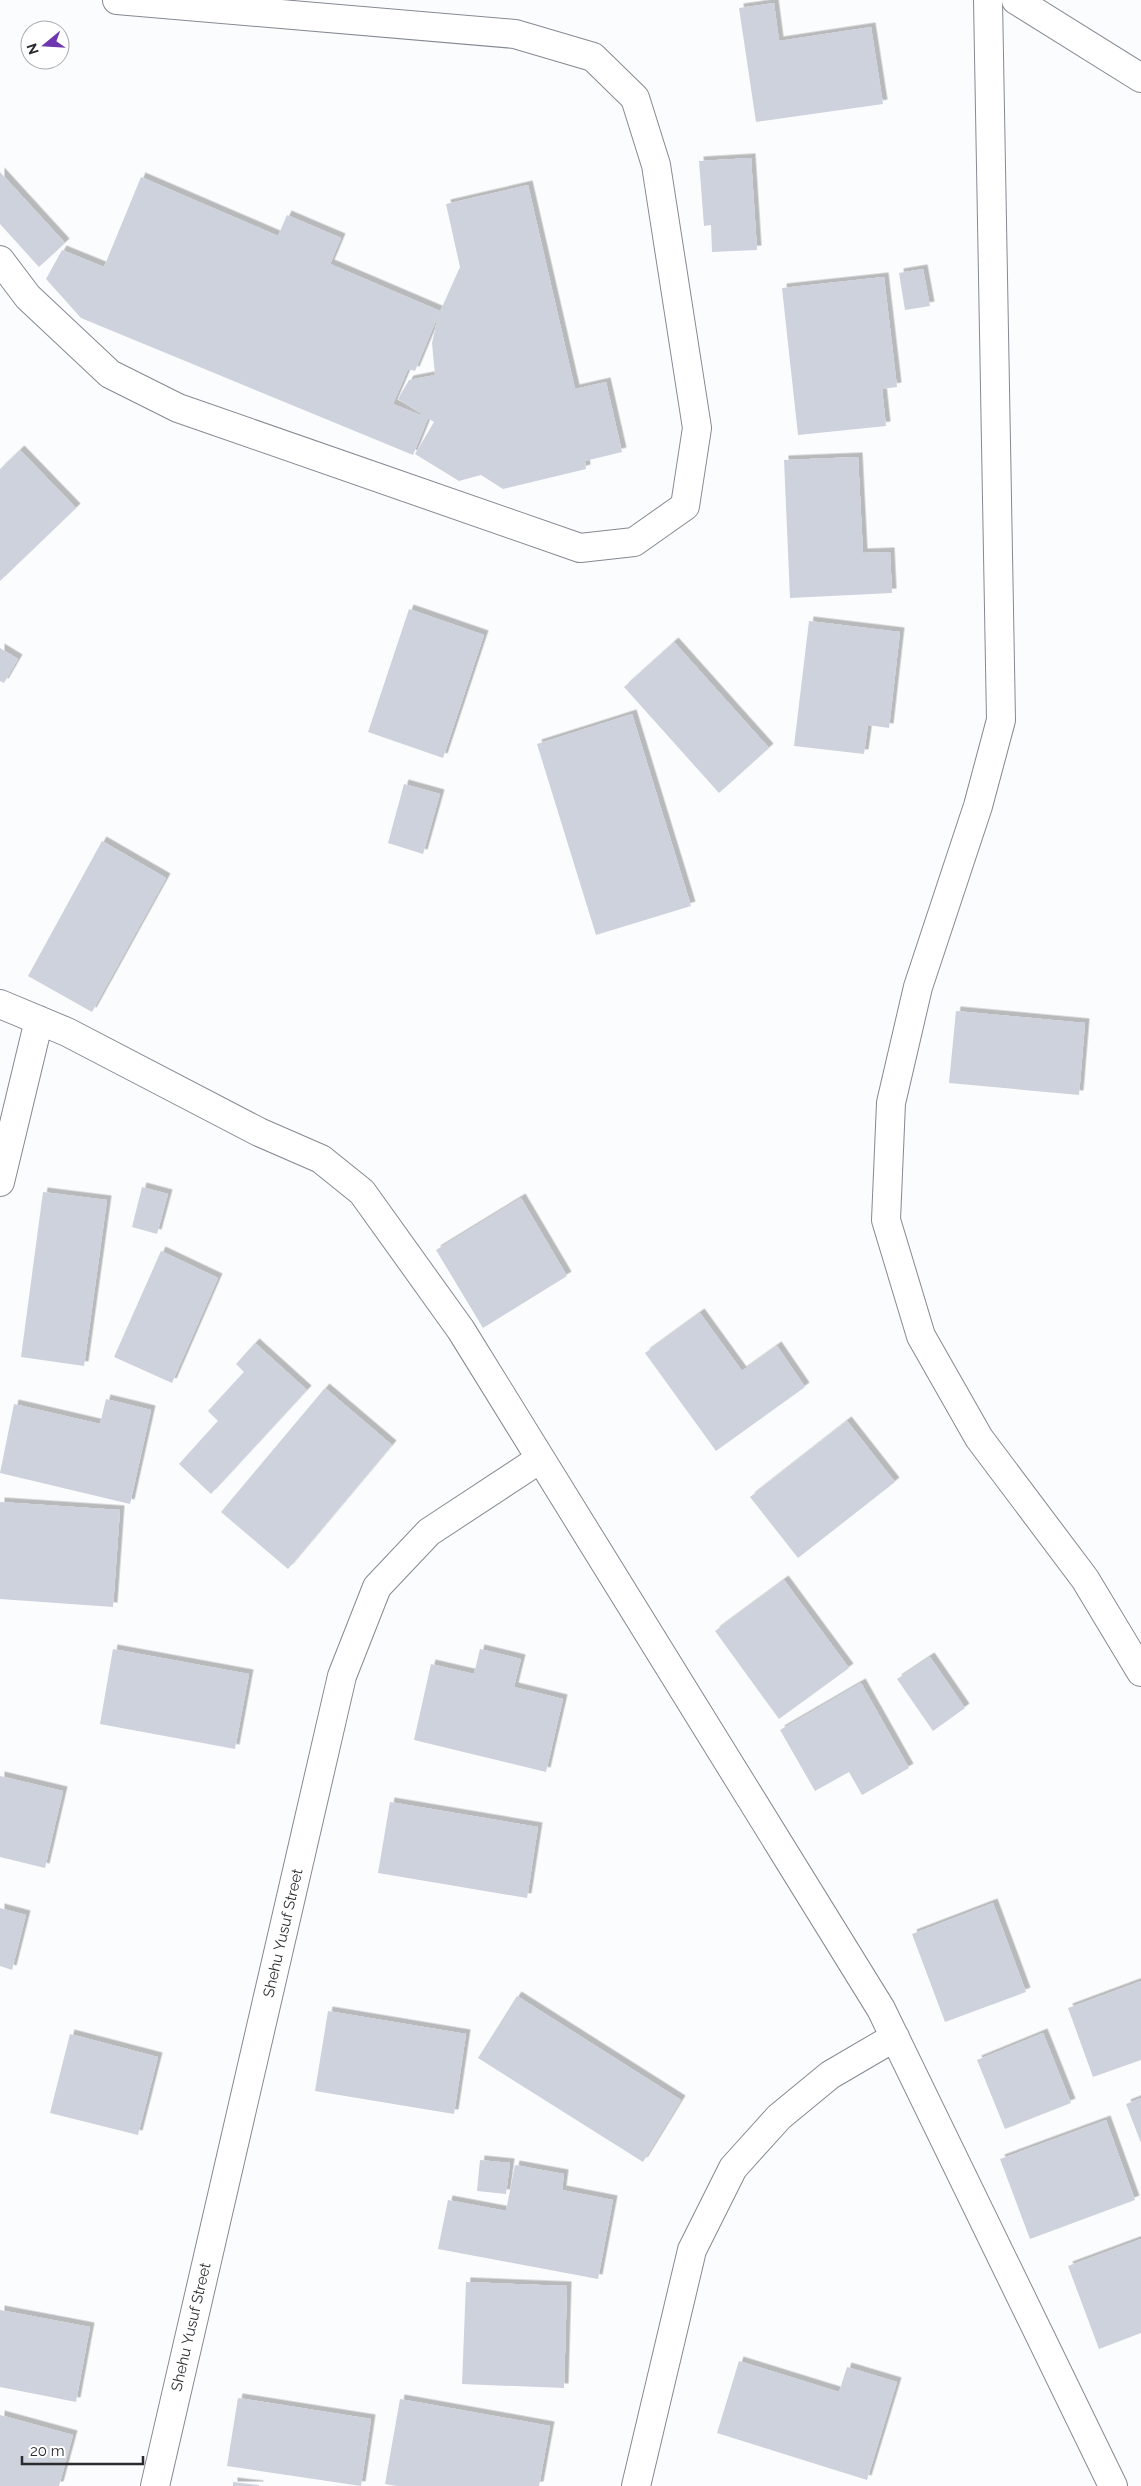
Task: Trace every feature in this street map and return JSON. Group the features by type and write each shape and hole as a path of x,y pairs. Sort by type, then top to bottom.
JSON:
{"street":[{"path":"0,260 28,297 110,374 178,408 580,548 634,542 685,506 697,428 656,165 635,98 593,57 515,34 117,0"},
{"path":"988,0 1001,720 978,806 918,987 891,1102 886,1220 921,1336 979,1438 1085,1579 1141,1672"},
{"path":"1016,0 1141,78"},
{"path":"0,1004 67,1032 259,1132 321,1159 362,1192 461,1330 881,2009 1113,2486"},
{"path":"0,1182 39,1020"},
{"name":"Shehu Yusuf Street","path":"155,2486 342,1676 377,1587 428,1532 540,1459"},
{"path":"636,2486 692,2250 734,2168 779,2117 830,2075 895,2037"}],"building":[{"path":"774,3 779,41 871,27 883,104 756,122 739,8"},
{"path":"751,158 757,250 712,252 711,225 704,226 699,161"},
{"path":"0,172 65,243 39,267 0,224"},
{"path":"141,177 278,236 287,215 341,238 330,264 440,311 415,371 408,369 393,404 428,418 413,455 81,318 46,279 62,250 104,267"},
{"path":"528,185 575,389 606,382 622,452 585,461 586,469 503,489 481,475 459,481 415,454 434,422 398,399 409,380 435,375 432,343 438,316 460,267 446,204"},
{"path":"923,269 930,306 905,310 899,273"},
{"path":"884,277 897,387 882,389 886,426 798,435 782,288"},
{"path":"20,450 76,508 0,581 0,469"},
{"path":"858,457 863,553 890,552 892,593 790,598 784,460"},
{"path":"409,609 484,635 443,758 368,732"},
{"path":"809,621 900,632 889,728 868,725 864,754 794,746"},
{"path":"674,642 769,748 719,793 624,687"},
{"path":"0,648 18,659 4,683 0,681"},
{"path":"632,714 691,906 596,935 537,744"},
{"path":"404,784 440,794 423,854 388,843"},
{"path":"102,841 166,878 92,1012 28,976"},
{"path":"956,1011 1085,1023 1079,1095 949,1083"},
{"path":"142,1187 168,1194 157,1234 132,1227"},
{"path":"43,1192 107,1200 84,1366 21,1357"},
{"path":"521,1198 567,1276 483,1328 436,1250"},
{"path":"161,1251 218,1278 172,1383 114,1357"},
{"path":"700,1313 742,1371 777,1346 805,1387 716,1451 645,1353"},
{"path":"255,1343 307,1390 211,1494 179,1464 218,1421 208,1411 244,1372 236,1364"},
{"path":"325,1388 392,1445 288,1569 221,1512"},
{"path":"106,1399 151,1410 130,1504 0,1473 14,1404 100,1424"},
{"path":"847,1421 895,1482 798,1558 750,1497"},
{"path":"0,1502 120,1510 113,1607 0,1599"},
{"path":"784,1580 849,1668 779,1719 715,1631"},
{"path":"113,1649 249,1674 235,1749 100,1724"},
{"path":"480,1649 521,1659 514,1687 563,1699 546,1772 414,1740 431,1664 474,1674"},
{"path":"930,1657 965,1708 933,1731 897,1679"},
{"path":"861,1683 909,1768 862,1795 849,1772 815,1791 780,1730"},
{"path":"0,1776 63,1791 45,1868 0,1857"},
{"path":"390,1802 538,1827 527,1898 378,1873"},
{"path":"993,1903 1026,1992 945,2022 912,1934"},
{"path":"0,1908 26,1915 12,1970 0,1966"},
{"path":"1141,1981 1141,2060 1093,2077 1068,2008"},
{"path":"517,1996 681,2100 643,2162 478,2058"},
{"path":"328,2011 466,2034 454,2114 315,2091"},
{"path":"1043,2033 1071,2103 1005,2129 977,2060"},
{"path":"70,2034 158,2057 138,2135 50,2113"},
{"path":"1141,2098 1141,2143 1126,2104"},
{"path":"1106,2120 1135,2200 1030,2239 1000,2159"},
{"path":"480,2160 510,2163 506,2194 477,2191"},
{"path":"515,2165 564,2174 562,2190 613,2200 598,2279 438,2249 448,2200 506,2211"},
{"path":"1141,2239 1141,2333 1099,2349 1068,2266"},
{"path":"466,2282 567,2286 564,2388 462,2384"},
{"path":"0,2310 90,2327 76,2402 0,2387"},
{"path":"739,2361 839,2392 847,2367 897,2382 867,2480 717,2433"},
{"path":"238,2398 371,2419 361,2486 227,2466"},
{"path":"400,2399 550,2426 539,2486 397,2486 385,2484"},
{"path":"0,2415 73,2435 59,2486 0,2486"},
{"path":"233,2482 259,2485 259,2486 233,2486"}]}
